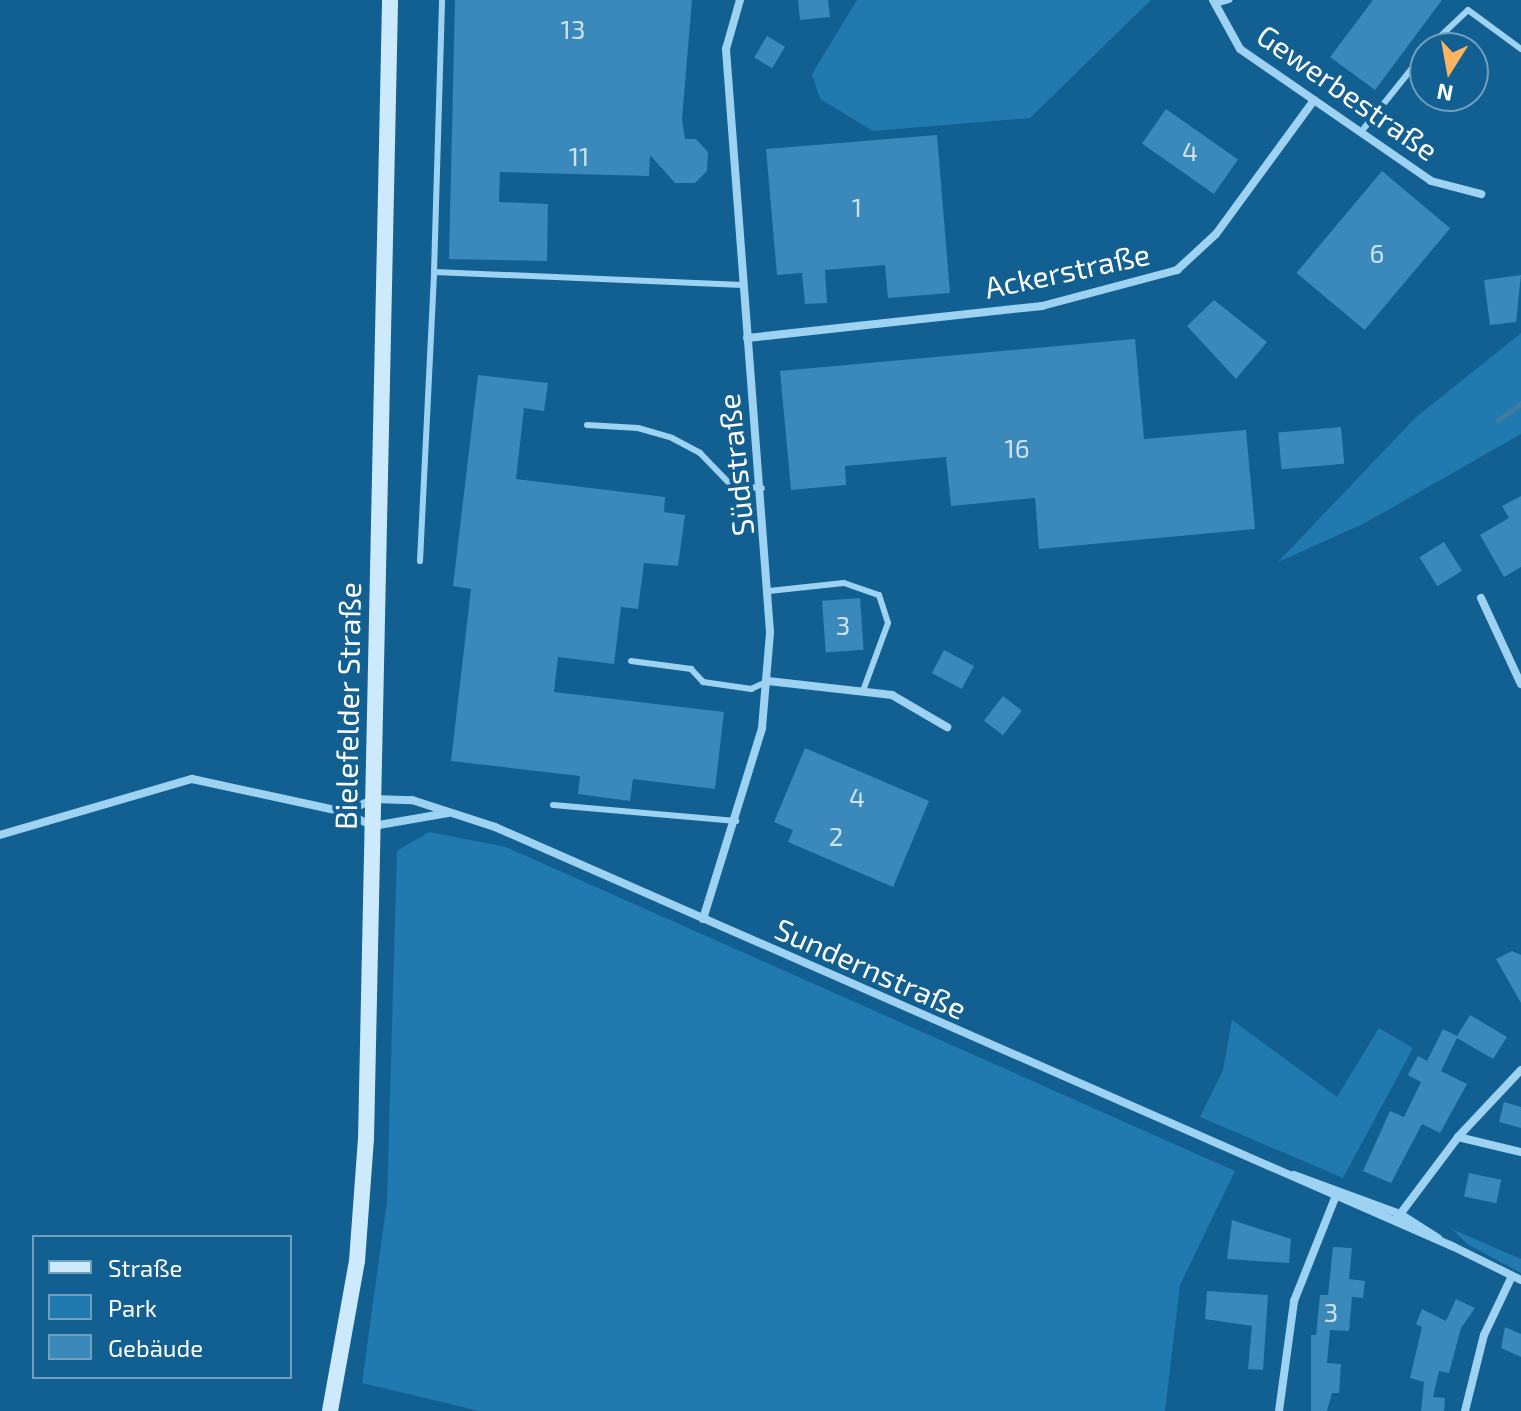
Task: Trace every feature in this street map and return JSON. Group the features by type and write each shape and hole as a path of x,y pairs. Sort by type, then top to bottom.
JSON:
{"main road":[{"name":"Bielefelder Straße","path":"330,1411 362,1200 374,799 390,0"}],"street":[{"name":"Südstraße","path":"703,919 736,821 762,728 768,681 769,591 726,49 740,0"},
{"name":"Gewerbestraße","path":"1214,2 1240,49 1431,181 1481,194"},
{"name":"Ackerstraße","path":"747,338 1042,306 1177,270 1216,234 1314,100"},
{"path":"1481,598 1521,684"},
{"path":"768,681 892,695 947,727"},
{"path":"0,835 192,779 344,812 373,826"},
{"path":"344,812 374,799"},
{"name":"Sundernstraße","path":"374,799 412,800 495,827 1394,1225 1454,1247"},
{"name":"Sundernstraße","path":"373,826 449,813"},
{"path":"1394,1225 1458,1137 1521,1070"},
{"path":"1458,1137 1521,1152"},
{"name":"Sundernstraße","path":"1273,1170 1339,1188 1400,1214 1454,1247 1516,1278"},
{"path":"1279,1411 1294,1301 1339,1188"},
{"path":"1465,1411 1484,1335 1516,1278"}],"lane":[{"path":"420,561 434,272 442,0"},
{"path":"1214,2 1229,0"},
{"path":"1445,32 1468,10 1521,49"},
{"path":"1361,132 1409,72"},
{"path":"434,272 743,285"},
{"path":"587,425 638,428 672,438 700,453 731,485 762,488"},
{"path":"769,591 844,583 879,595 888,623 863,691"},
{"path":"631,661 691,669 703,682 751,689 768,681"},
{"path":"553,805 736,821"}],"green space":[{"path":"857,0 1151,0 1030,118 873,131 820,99 812,74"},
{"path":"1521,333 1521,434 1365,523 1278,562 1416,417"},
{"path":"429,832 506,847 1235,1171 1180,1285 1165,1411 479,1411 362,1383 387,1201 397,851"},
{"path":"1232,1020 1337,1097 1379,1028 1413,1048 1343,1178 1200,1117 1223,1070"},
{"path":"1452,1229 1521,1259 1521,1273 1467,1244"}],"building":[{"path":"455,0 692,0 682,119 685,139 696,139 708,152 707,171 695,183 675,183 650,155 649,176 500,172 499,202 548,204 547,261 449,259"},
{"path":"798,0 828,0 830,17 800,20"},
{"path":"1373,0 1442,0 1418,32 1409,32 1409,44 1375,90 1330,57"},
{"path":"767,36 785,47 772,68 754,57"},
{"path":"1166,109 1238,159 1214,194 1142,143"},
{"path":"937,135 950,293 888,298 885,265 825,270 827,303 805,304 802,273 777,275 766,149"},
{"path":"1382,171 1450,228 1365,330 1297,273"},
{"path":"1521,275 1516,322 1490,325 1484,280"},
{"path":"1214,300 1267,342 1236,379 1187,326"},
{"path":"1135,339 1144,439 1246,430 1255,529 1039,549 1035,498 951,506 946,457 845,466 846,485 791,490 780,371"},
{"path":"478,375 548,383 544,411 524,408 516,479 665,497 664,512 685,515 678,566 644,563 638,609 621,607 614,664 558,657 554,692 724,712 715,789 633,779 630,801 578,794 580,776 451,761 471,589 453,586"},
{"path":"1341,427 1344,464 1281,469 1278,432"},
{"path":"1521,496 1521,567 1504,577 1480,535 1509,518 1502,506"},
{"path":"1444,542 1462,571 1437,586 1419,557"},
{"path":"860,598 864,650 826,653 822,601"},
{"path":"944,650 974,666 962,689 932,673"},
{"path":"1003,696 1022,711 1003,735 984,720"},
{"path":"805,748 929,801 893,887 788,842 793,830 774,822"},
{"path":"1512,951 1521,955 1521,1003 1496,959"},
{"path":"1470,1015 1507,1037 1493,1059 1457,1038 1441,1071 1467,1084 1440,1133 1422,1124 1391,1183 1363,1171 1390,1111 1404,1117 1421,1082 1408,1075 1418,1056 1427,1061 1443,1029 1457,1036"},
{"path":"1504,1102 1521,1107 1521,1128 1499,1122"},
{"path":"1469,1173 1501,1180 1496,1203 1464,1196"},
{"path":"1232,1220 1291,1239 1289,1263 1227,1259"},
{"path":"1333,1247 1352,1248 1349,1279 1365,1281 1363,1298 1352,1297 1349,1331 1330,1330 1327,1363 1341,1364 1339,1393 1332,1393 1327,1411 1311,1411 1311,1335 1316,1335 1320,1295 1328,1295"},
{"path":"1207,1291 1268,1295 1263,1370 1248,1369 1252,1326 1205,1319"},
{"path":"1456,1299 1475,1308 1461,1328 1449,1373 1439,1371 1433,1397 1445,1398 1444,1411 1421,1411 1424,1382 1410,1378 1422,1327 1416,1324 1422,1309 1446,1321"},
{"path":"1505,1327 1521,1334 1521,1357 1501,1348"}],"waterway":[{"path":"1498,420 1521,403"}]}
